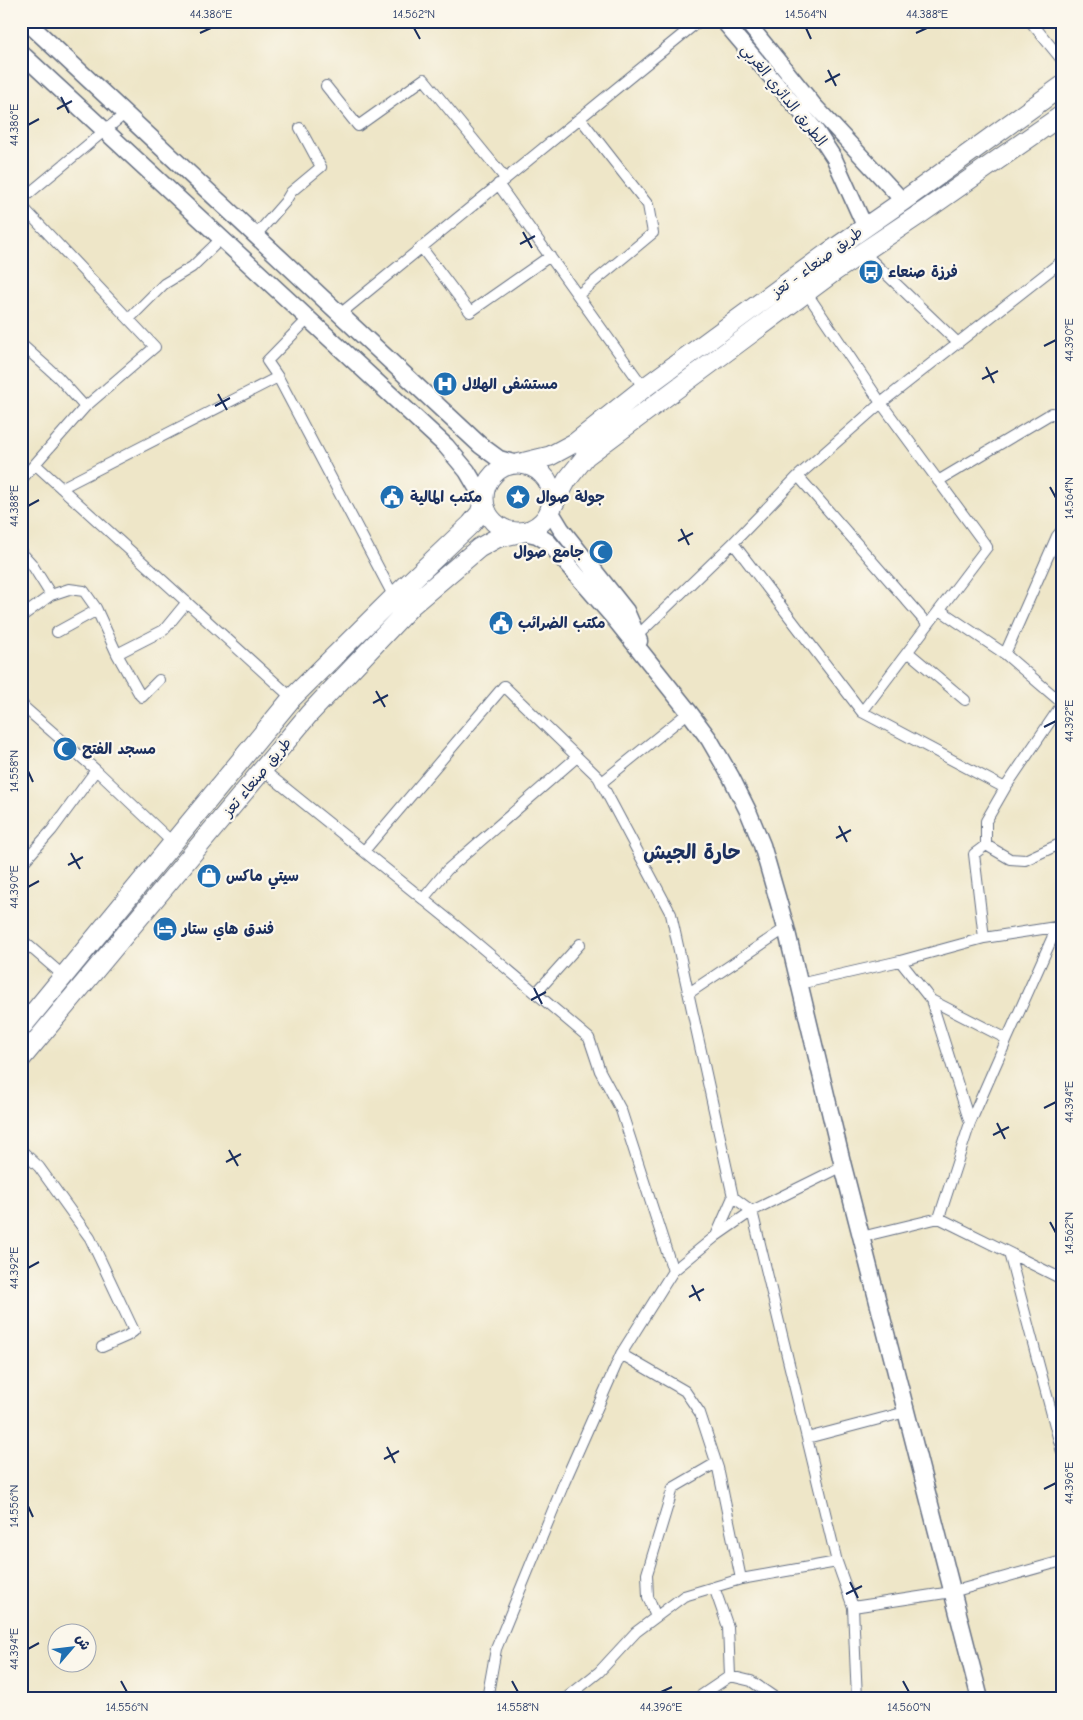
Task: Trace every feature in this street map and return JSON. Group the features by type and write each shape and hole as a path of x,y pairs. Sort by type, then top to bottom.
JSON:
{"highway":[{"name":"طريق صنعاء - تعز","path":"581,449 644,388 825,255 1062,86"},
{"name":"طريق صنعاء - تعز","path":"581,449 835,270 920,214 1062,115"},
{"path":"825,255 835,270"},
{"path":"581,449 550,511 543,521 534,528 523,532 512,532 497,524 486,511 485,489 493,475 506,466 581,449"},
{"path":"517,464 528,466 538,471 546,479 551,489 550,511"},
{"name":"طريق صنعاء تعز","path":"21,1028 292,698 471,524 480,513 484,500"},
{"name":"طريق صنعاء تعز","path":"21,1059 309,714 412,605 479,548 497,538 523,532"}],"main road":[{"path":"26,21 480,445 499,459 517,464"},
{"name":"الطريق الدائري الغربي","path":"723,21 815,129 834,158 865,227"},
{"name":"الطريق الدائري الغربي","path":"746,21 813,104 903,201"},
{"path":"21,53 446,446 467,471 484,500"},
{"path":"550,511 561,529 626,610 646,659"},
{"path":"523,532 537,534 548,542 614,618 689,712 722,762 748,811 770,869 786,928 843,1166 980,1699"}],"street":[{"path":"340,314 699,21"},
{"path":"1030,21 1062,60"},
{"path":"326,86 358,126 424,79 502,181 550,256 644,388"},
{"path":"21,200 126,113"},
{"path":"578,295 653,233 648,205 580,118"},
{"path":"256,235 285,202 291,192 321,167 300,128"},
{"path":"21,205 155,347 85,406 36,465 21,480"},
{"path":"129,319 164,284 192,267 222,238"},
{"path":"421,247 470,312 550,256"},
{"path":"863,252 958,343"},
{"path":"637,636 733,543 798,476 881,403 1062,262"},
{"path":"806,292 881,403 987,547 862,712"},
{"path":"308,319 267,361 278,378 394,597"},
{"path":"21,344 58,377 85,406"},
{"path":"61,488 278,378"},
{"path":"938,481 1052,412 1062,420"},
{"path":"36,465 292,698"},
{"path":"798,476 928,625"},
{"path":"1005,654 1057,536 1062,530"},
{"path":"733,543 862,712 1005,788"},
{"path":"21,552 31,562 51,595"},
{"path":"21,617 51,595 69,589 84,591 142,697 159,680"},
{"path":"117,654 164,630 187,602"},
{"path":"58,632 96,610"},
{"path":"940,610 1005,654 1062,704 1005,788 986,821 986,845"},
{"path":"908,652 965,700"},
{"path":"364,851 504,686 598,778 672,914 733,1197 716,1236"},
{"path":"23,707 96,770 173,843"},
{"path":"601,783 689,712"},
{"path":"423,899 447,870 577,757"},
{"path":"21,865 52,830 96,770"},
{"path":"263,770 423,899 589,1038 600,1071 621,1110 673,1271"},
{"path":"986,845 1010,859 1025,860 1062,843"},
{"path":"984,938 974,854 986,845"},
{"path":"800,984 900,961 984,938 1060,926"},
{"path":"938,1218 970,1123 1006,1039 1060,926"},
{"path":"689,993 786,928"},
{"path":"21,939 64,977 81,988"},
{"path":"536,993 580,944"},
{"path":"900,961 931,1000 970,1123"},
{"path":"931,1000 1006,1039"},
{"path":"21,1150 38,1167 90,1238 134,1330 127,1336 102,1347"},
{"path":"487,1699 496,1649 564,1483 621,1354 673,1271 716,1236 752,1211 843,1166"},
{"path":"733,1197 752,1211 837,1562 853,1607 857,1699"},
{"path":"861,1237 938,1218 1062,1279"},
{"path":"1009,1253 1062,1452"},
{"path":"621,1354 685,1390 700,1413 716,1463 740,1579"},
{"path":"808,1438 906,1412"},
{"path":"656,1617 648,1597 648,1574 673,1488 716,1463"},
{"path":"853,1607 952,1592 1062,1561"},
{"path":"565,1699 599,1672 636,1632 684,1596 740,1579 837,1562"},
{"path":"714,1587 728,1627 730,1676"},
{"path":"696,1699 730,1676 751,1681 777,1699"}],"place":[{"name":"فرزة صنعاء","path":"871,272"},
{"name":"مستشفى الهلال","path":"445,384"},
{"name":"مكتب المالية","path":"392,497"},
{"name":"جولة صوال","path":"518,497"},
{"name":"جامع صوال","path":"601,552"},
{"name":"مكتب الضرائب","path":"501,623"},
{"name":"مسجد الفتح","path":"65,749"},
{"name":"سيتي ماكس","path":"209,876"},
{"name":"فندق هاي ستار","path":"165,929"}],"district":[{"name":"حارة الجيش","path":"692,852"}]}
